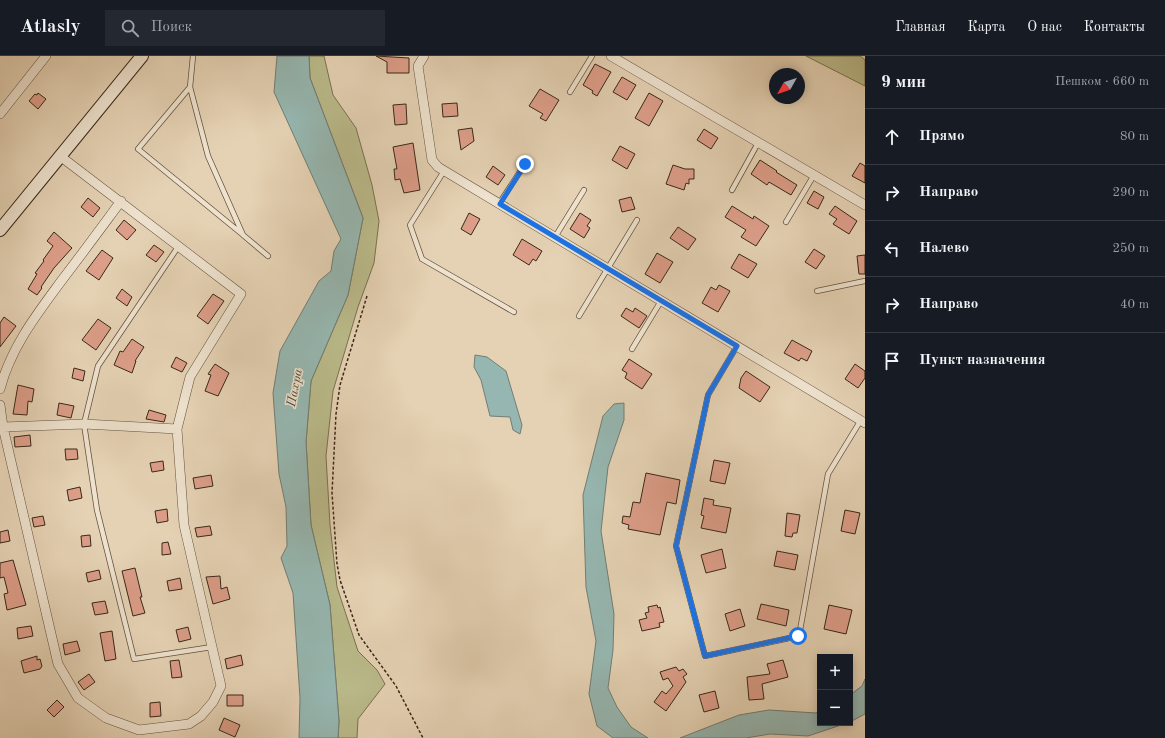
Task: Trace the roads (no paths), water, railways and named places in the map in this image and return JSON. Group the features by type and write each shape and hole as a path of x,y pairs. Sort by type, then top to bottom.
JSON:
{"main road":[{"path":"0,230 142,56"}],"street":[{"path":"0,114 46,56"},
{"path":"424,56 418,66 432,160 444,171 737,346 864,419"},
{"path":"612,56 865,205"},
{"path":"0,405 2,427 58,664 78,698 106,718 139,730 189,724 201,716 213,702 221,686 184,525 177,429 190,377 241,294 60,156"},
{"path":"0,389 5,371 15,348 32,321 121,201"},
{"path":"2,427 84,424 177,429"}],"lane":[{"path":"193,56 190,87 208,156 243,235"},
{"path":"570,92 592,56"},
{"path":"190,87 138,149 268,256"},
{"path":"732,190 759,142"},
{"path":"500,204 525,164"},
{"path":"444,171 410,225 422,259 514,312"},
{"path":"786,222 814,175"},
{"path":"555,237 584,190"},
{"path":"579,316 637,220"},
{"path":"178,247 98,366 84,424 97,510 134,659 213,647"},
{"path":"817,291 865,281"},
{"path":"632,349 662,301"},
{"path":"737,346 708,395 676,546 705,656 798,636 828,474 864,419"}],"water":[{"name":"Пахра","path":"277,56 309,56 310,78 363,218 348,295 311,381 306,442 311,525 330,605 339,721 338,738 299,738 300,698 293,593 281,558 287,546 286,507 279,474 273,393 280,351 319,281 331,271 334,251 341,239 274,92"},
{"path":"475,355 487,357 506,371 522,425 520,434 513,430 510,417 490,416 481,380 474,367"},
{"path":"624,403 624,420 608,467 601,531 614,614 613,650 608,688 617,707 631,727 648,738 613,738 597,726 589,694 596,641 586,587 583,495 603,416 614,404"},
{"path":"865,679 865,714 853,720 853,693 862,686"},
{"path":"769,710 817,712 817,726 838,726 808,736 770,734 746,738 680,738 739,715"}]}
